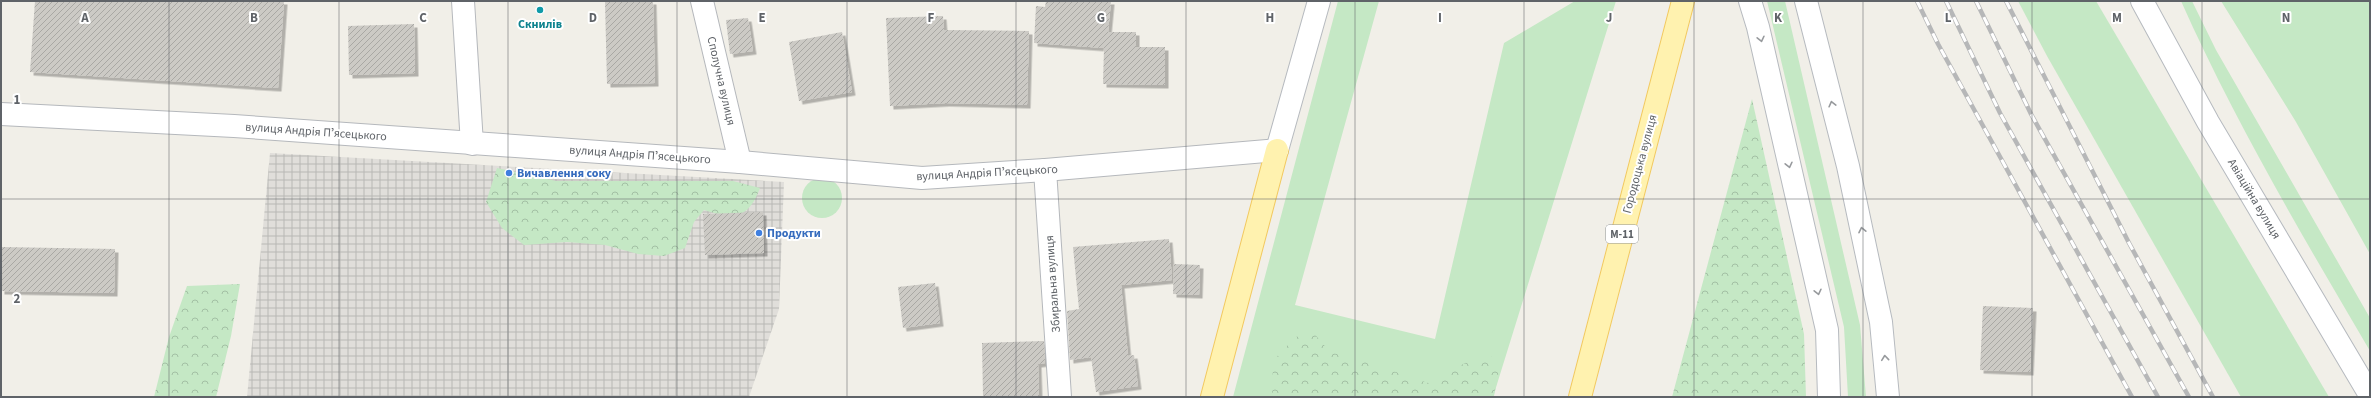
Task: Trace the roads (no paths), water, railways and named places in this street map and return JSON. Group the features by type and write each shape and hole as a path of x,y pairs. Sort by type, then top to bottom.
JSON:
{"main road":[{"name":"Городоцька вулиця","path":"1580,397 1683,1"},
{"path":"1212,397 1278,150"}],"street":[{"path":"463,1 472,144"},
{"name":"Сполучна вулиця","path":"702,1 740,162"},
{"path":"1278,150 1319,1"},
{"path":"1750,1 1758,27 1827,330 1829,397"},
{"path":"1806,1 1848,166 1881,322 1888,397"},
{"name":"Авіаційна вулиця","path":"2142,1 2208,122 2370,395"},
{"name":"вулиця Андрія Пʼясецького","path":"1,114 234,126 740,162 922,178 1045,170 1278,150"},
{"name":"Збиральна вулиця","path":"1045,170 1060,397"}],"railway":[{"path":"1917,1 1938,44 2132,397"},
{"path":"1946,1 2000,113 2158,397"},
{"path":"1976,1 2031,114 2189,397"},
{"path":"2006,1 2129,243 2213,397"}],"place":[{"name":"Скнилів","path":"540,10"},
{"name":"Вичавлення соку","path":"509,173"},
{"name":"Продукти","path":"759,233"}]}
